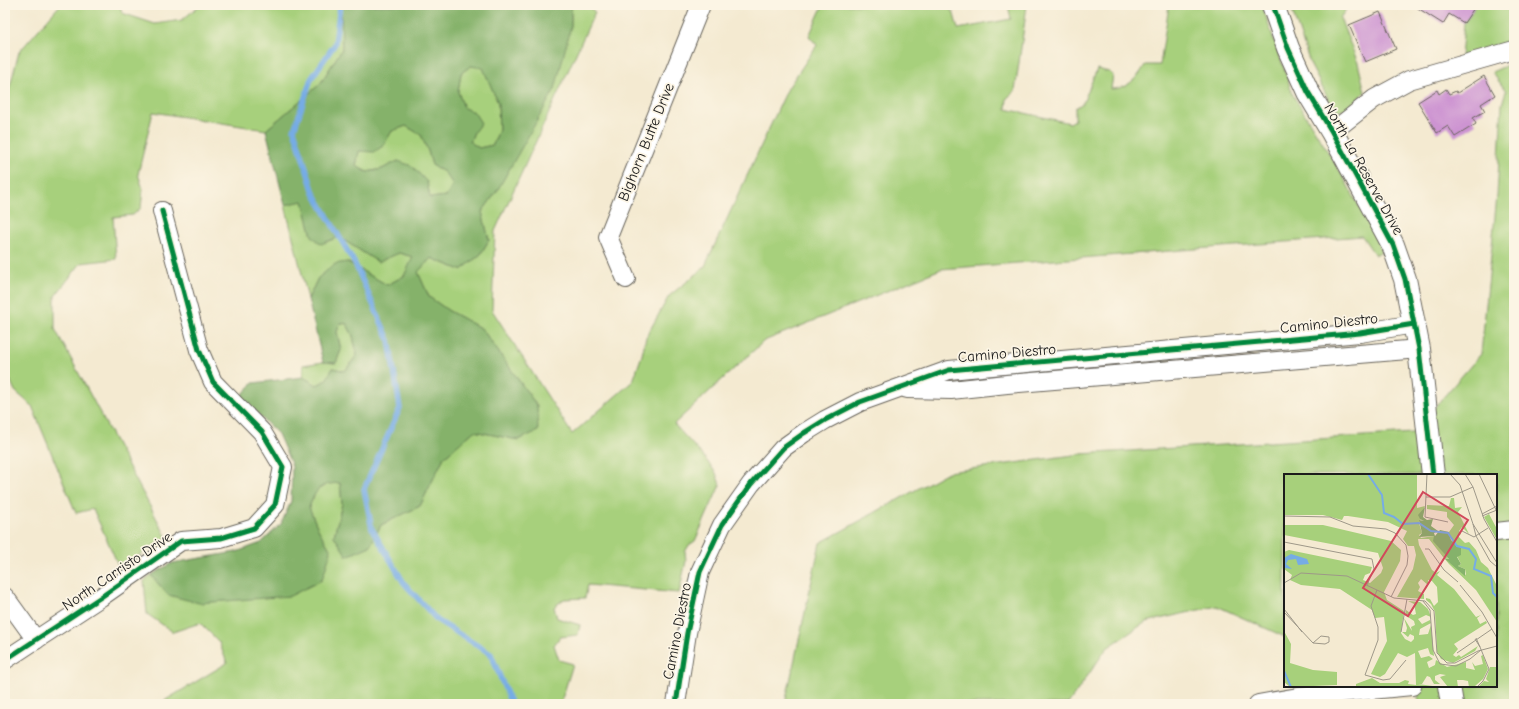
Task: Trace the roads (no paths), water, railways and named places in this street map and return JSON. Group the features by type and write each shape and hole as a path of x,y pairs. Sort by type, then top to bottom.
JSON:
{"street":[{"name":"Bighorn Butte Drive","path":"626,279 608,237 701,5"},
{"name":"North La Reserve Drive","path":"1273,5 1288,48 1308,92 1332,132 1393,245 1405,279 1419,349 1433,474"},
{"path":"1332,132 1374,99 1409,80 1514,50"},
{"name":"North Carristo Drive","path":"5,660 181,541 221,538 254,528 275,505 283,466 262,432 213,382 199,350 162,211"},
{"name":"Camino Diestro","path":"676,704 687,633 700,572 722,525 751,484 783,448 825,420 860,402 949,370 1352,334 1414,324"},
{"name":"Camino Diestro","path":"896,389 951,390 1419,349"},
{"path":"1497,532 1514,530"},
{"path":"5,597 36,640"},
{"path":"1258,704 1298,696 1401,687"},
{"path":"1449,687 1452,704"}],"waterway":[{"path":"340,5 335,44 311,79 294,130 314,193 355,264 389,340 400,408 364,489 372,529 404,583 437,620 491,654 511,704"}]}
